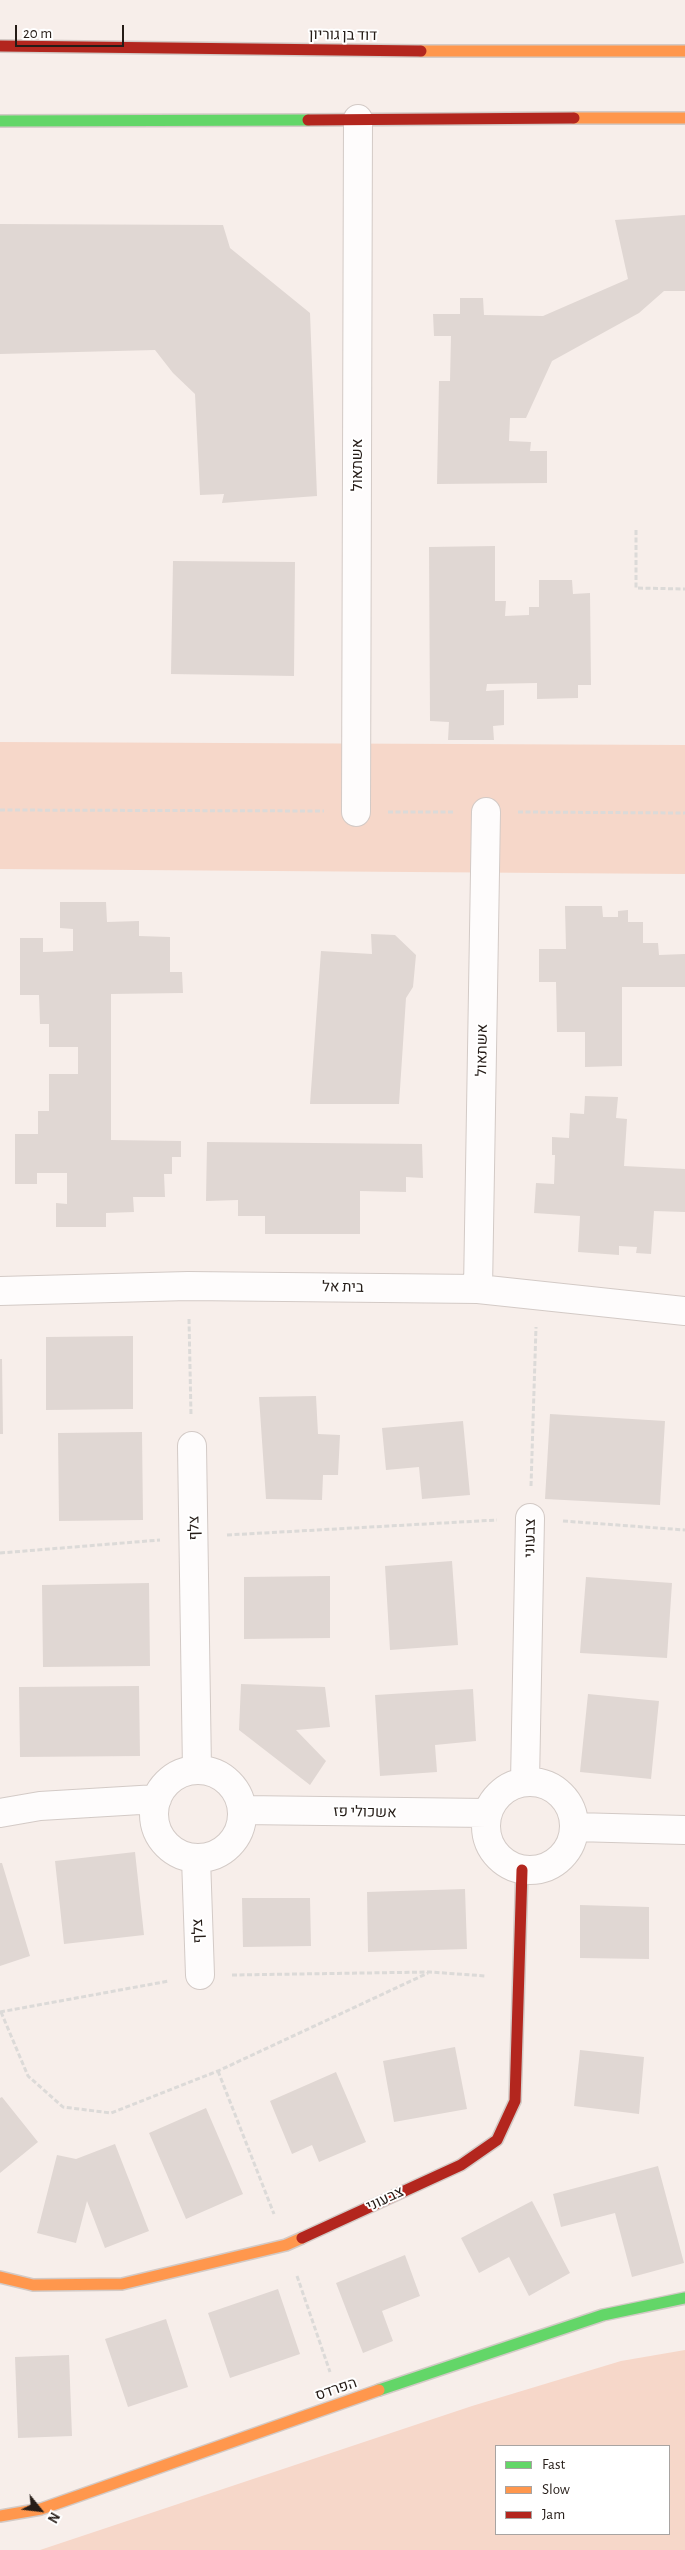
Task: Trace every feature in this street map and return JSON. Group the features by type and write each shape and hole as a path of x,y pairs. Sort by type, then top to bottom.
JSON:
{"street":[{"name":"דוד בן גוריון","path":"0,46 426,51 685,51"},
{"path":"0,121 685,118"},
{"name":"אשתאול","path":"356,812 358,119"},
{"name":"אשתאול","path":"478,1289 486,812"},
{"name":"בית אל","path":"0,1291 188,1286 478,1289 685,1311"},
{"name":"צלף","path":"192,1446 197,1770"},
{"name":"צבעוני","path":"525,1782 530,1518"},
{"path":"197,1770 210,1771 222,1777 232,1786 239,1798 242,1810 242,1823 230,1845 209,1857 196,1858 183,1856 171,1849 162,1839 156,1826 154,1812 157,1799 163,1787 172,1778 184,1772 197,1770"},
{"path":"525,1782 540,1782 554,1788 565,1799 572,1812 574,1827 573,1840 559,1860 535,1870 522,1870 508,1865 496,1856 489,1843 485,1828 487,1813 502,1792 525,1782"},
{"path":"0,1813 40,1806 157,1799"},
{"name":"אשכולי פז","path":"242,1810 487,1813"},
{"path":"574,1827 685,1830"},
{"name":"צלף","path":"196,1858 200,1975"},
{"name":"צבעוני","path":"0,2277 33,2285 122,2284 286,2245 461,2165 497,2140 515,2101 522,1870"},
{"name":"הפרדס","path":"0,2516 42,2509 341,2403 603,2315 685,2298"}],"path":[{"path":"636,530 636,588 685,589"},
{"path":"188,1286 192,1446"},
{"name":"צבעוני","path":"530,1518 537,1294"},
{"path":"0,1553 194,1537 530,1518 685,1530"},
{"path":"430,1972 218,2071 111,2114 62,2107 28,2076 0,2012 200,1975 430,1972 520,1979"}],"shaded area":[{"path":"0,742 685,745 685,874 0,869"},
{"path":"685,2350 685,2550 40,2550 472,2406 621,2361"}],"building":[{"path":"685,215 685,291 664,291 639,313 552,361 526,418 510,418 509,441 531,442 530,451 547,451 547,483 437,484 439,381 450,381 451,336 434,336 433,314 460,314 460,298 483,298 484,315 543,316 628,279 615,220"},
{"path":"0,224 223,225 230,248 310,313 317,496 222,503 224,494 200,495 195,394 173,373 155,350 0,354"},
{"path":"495,546 495,601 506,601 505,616 529,615 529,607 539,607 539,580 572,580 573,594 590,593 591,685 578,685 578,698 537,699 537,683 487,684 486,691 504,690 504,725 493,726 494,740 448,740 449,722 430,721 429,547"},
{"path":"173,561 295,562 294,676 171,674"},
{"path":"60,902 106,902 107,922 139,921 139,936 170,937 170,972 182,972 183,993 111,994 111,1140 181,1141 181,1157 172,1157 172,1174 164,1174 165,1197 133,1197 134,1212 106,1213 106,1227 56,1227 56,1203 67,1204 67,1173 37,1173 37,1184 15,1184 15,1134 38,1134 38,1111 49,1111 49,1074 78,1074 78,1047 49,1047 49,1024 40,1024 39,995 20,995 20,938 43,938 43,952 73,951 73,929 60,928"},
{"path":"565,906 602,906 603,917 618,917 618,911 628,910 628,922 643,922 643,943 658,943 659,955 685,954 685,987 622,987 622,1066 585,1067 585,1032 557,1032 556,982 539,982 539,949 566,949"},
{"path":"371,934 395,935 416,955 413,987 406,998 399,1104 310,1104 321,951 372,954"},
{"path":"585,1096 618,1097 616,1118 627,1119 624,1166 685,1169 685,1212 654,1211 651,1254 636,1253 637,1247 619,1246 619,1255 578,1252 580,1216 534,1213 536,1183 554,1184 555,1155 552,1155 552,1137 569,1138 570,1113 584,1114"},
{"path":"207,1142 422,1144 423,1178 406,1177 406,1192 360,1191 360,1234 265,1234 265,1216 238,1216 238,1200 206,1201"},
{"path":"133,1336 133,1409 46,1410 46,1337"},
{"path":"0,1359 2,1359 3,1434 0,1434"},
{"path":"316,1396 318,1434 340,1435 338,1475 323,1475 322,1500 266,1499 259,1397"},
{"path":"550,1414 665,1421 660,1505 545,1499"},
{"path":"463,1421 470,1495 422,1499 419,1467 386,1470 382,1428"},
{"path":"142,1432 143,1520 59,1521 58,1433"},
{"path":"452,1561 458,1645 390,1650 385,1566"},
{"path":"330,1576 330,1638 244,1639 244,1577"},
{"path":"586,1577 672,1583 667,1658 580,1653"},
{"path":"149,1583 150,1666 43,1667 42,1585"},
{"path":"241,1684 325,1687 330,1727 296,1730 326,1761 310,1785 239,1730"},
{"path":"139,1686 140,1756 20,1757 19,1687"},
{"path":"473,1689 476,1741 435,1745 437,1772 380,1776 375,1695"},
{"path":"588,1694 659,1701 651,1779 580,1772"},
{"path":"135,1852 144,1935 64,1944 55,1861"},
{"path":"0,1863 2,1863 30,1956 0,1966"},
{"path":"465,1889 467,1949 368,1952 367,1892"},
{"path":"242,1898 310,1898 311,1946 243,1947"},
{"path":"580,1905 649,1907 649,1959 580,1958"},
{"path":"455,2047 467,2109 394,2122 383,2061"},
{"path":"580,2050 644,2057 639,2114 574,2106"},
{"path":"336,2072 366,2142 319,2162 312,2145 292,2154 270,2101"},
{"path":"2,2097 38,2142 0,2173 0,2098"},
{"path":"206,2108 243,2194 186,2219 149,2133"},
{"path":"115,2144 149,2231 105,2248 87,2201 76,2243 37,2233 57,2155 76,2159"},
{"path":"658,2166 684,2263 632,2277 615,2213 561,2227 553,2194"},
{"path":"532,2201 570,2273 529,2296 509,2257 479,2273 461,2238"},
{"path":"405,2255 420,2296 382,2311 393,2341 363,2353 336,2283"},
{"path":"278,2289 300,2354 230,2378 208,2313"},
{"path":"166,2319 188,2387 128,2407 105,2339"},
{"path":"69,2355 72,2436 18,2438 15,2357"}],"traffic: fast":[{"path":"0,121 308,120"},
{"path":"379,2390 603,2315 685,2298"}],"traffic: slow":[{"path":"421,51 685,51"},
{"path":"574,118 685,118"},
{"path":"0,2277 33,2285 122,2284 286,2245 302,2238"},
{"path":"0,2516 41,2509 379,2390"}],"traffic: jam":[{"path":"0,46 421,51"},
{"path":"308,120 574,118"},
{"path":"302,2238 461,2165 497,2140 515,2101 522,1870"}]}
